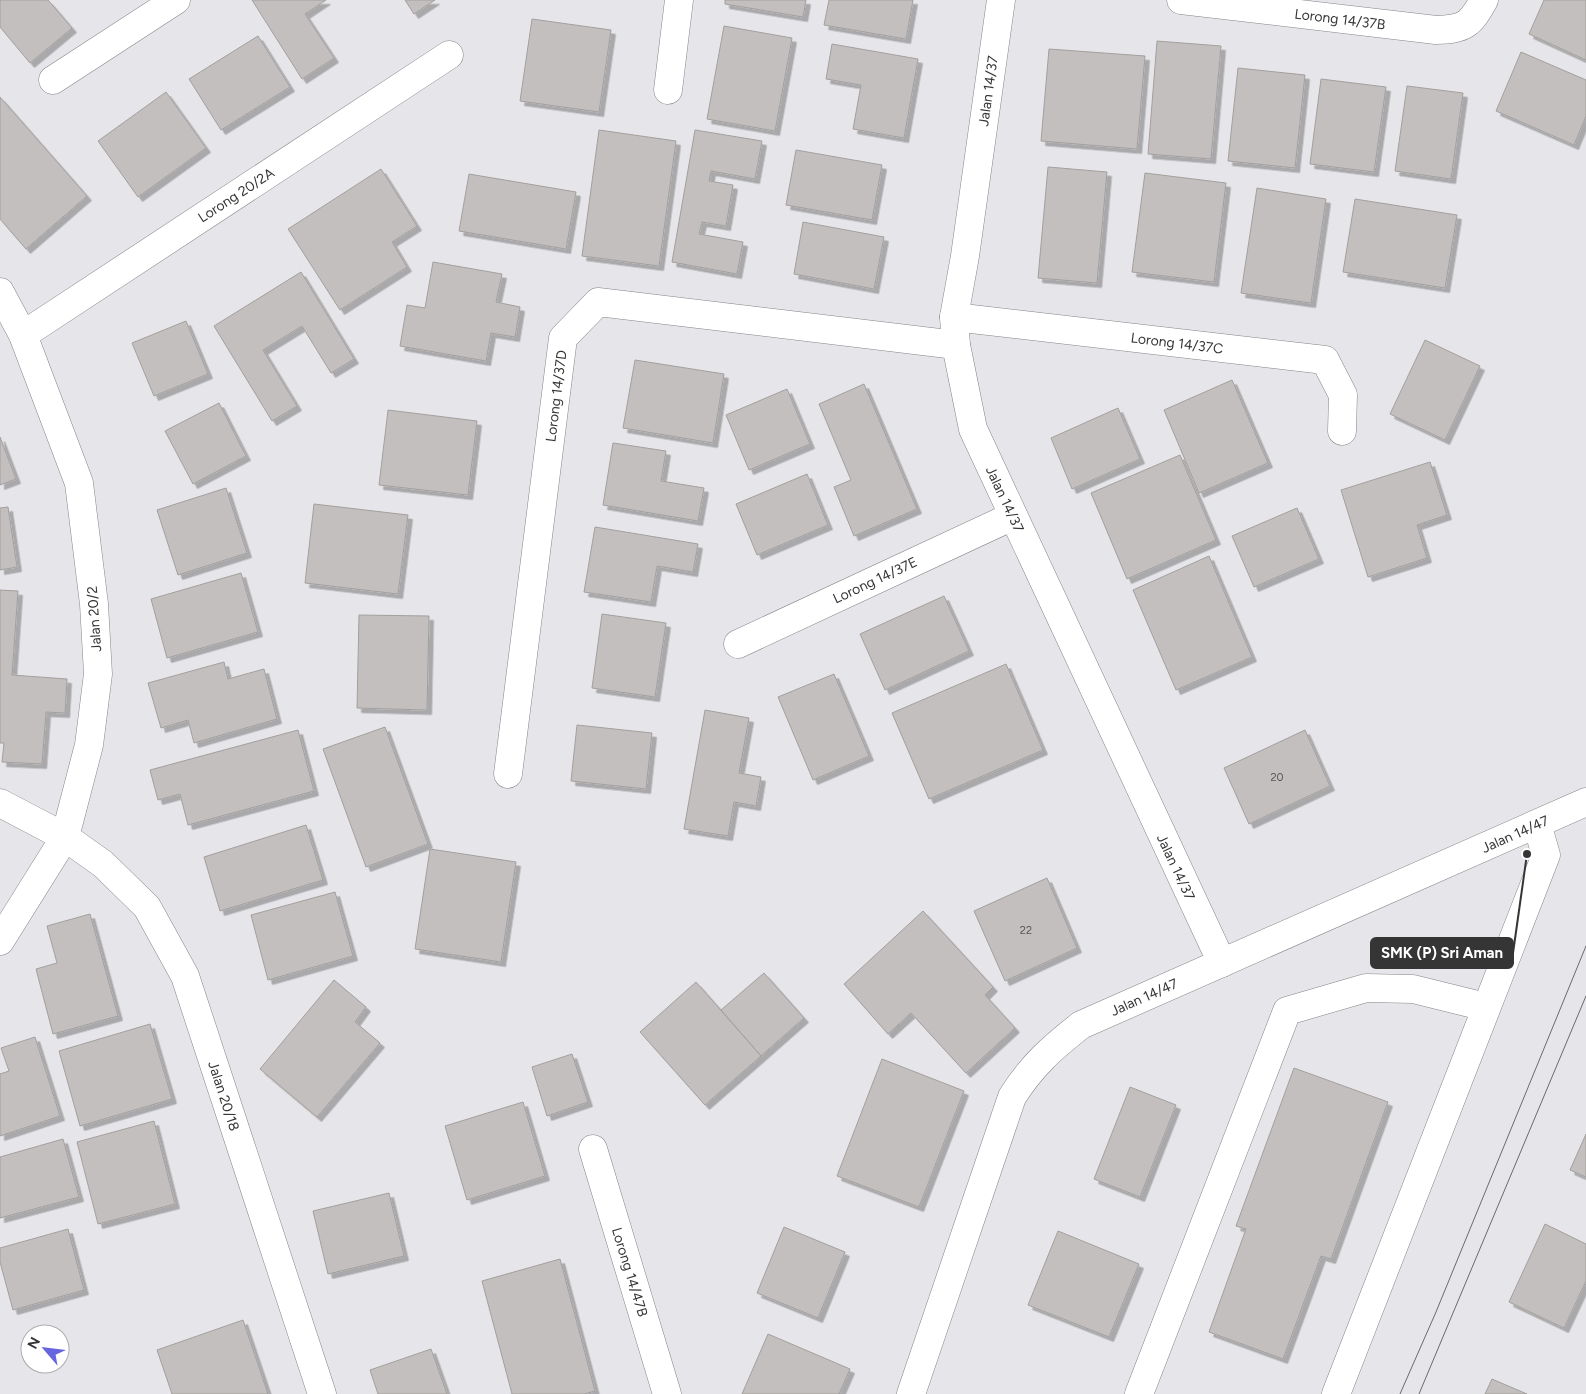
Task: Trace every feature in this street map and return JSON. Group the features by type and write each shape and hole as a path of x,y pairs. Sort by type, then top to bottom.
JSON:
{"street":[{"path":"668,90 679,0"},
{"name":"Jalan 14/37","path":"1000,0 965,256 954,317 956,345 973,429 1222,963"},
{"name":"Lorong 14/37B","path":"1181,0 1436,30 1457,29 1467,25 1484,0"},
{"path":"53,80 164,3"},
{"name":"Lorong 20/2A","path":"23,335 450,56"},
{"name":"Jalan 20/2","path":"0,292 23,335 79,483 94,604 98,674 89,746 65,836 0,941"},
{"name":"Lorong 14/37D","path":"508,774 563,338 598,302 956,345"},
{"name":"Lorong 14/37C","path":"954,317 1325,360 1343,395 1342,431"},
{"name":"Lorong 14/37E","path":"738,644 1013,516"},
{"name":"Jalan 14/47","path":"913,1394 1012,1097 1026,1074 1043,1056 1081,1025 1586,802"},
{"name":"Jalan 20/18","path":"0,803 65,836 103,864 148,907 185,976 322,1394"},
{"path":"1336,1394 1546,855 1537,824"},
{"path":"1139,1394 1287,1011 1366,988 1413,988 1486,1007"},
{"name":"Lorong 14/47B","path":"593,1150 667,1394"}],"building":[{"path":"0,0 48,0 72,28 30,63 0,27"},
{"path":"252,0 326,0 305,14 334,58 302,79"},
{"path":"405,0 435,0 414,14"},
{"path":"725,0 806,0 803,17 725,4"},
{"path":"829,0 913,0 906,39 824,25"},
{"path":"1544,0 1586,0 1586,60 1529,34"},
{"path":"532,19 611,30 599,112 520,101"},
{"path":"724,26 792,38 775,131 707,119"},
{"path":"258,36 290,87 221,130 189,79"},
{"path":"1157,41 1221,46 1211,159 1148,154"},
{"path":"832,44 918,59 904,138 853,129 861,85 826,79"},
{"path":"1049,49 1145,56 1137,149 1041,141"},
{"path":"1521,52 1586,80 1586,116 1574,145 1496,111"},
{"path":"1238,68 1305,75 1295,168 1228,161"},
{"path":"1321,79 1386,87 1374,172 1310,164"},
{"path":"1407,86 1463,93 1451,179 1395,171"},
{"path":"166,92 206,148 138,197 98,141"},
{"path":"0,97 87,196 26,249 0,219"},
{"path":"599,130 676,141 659,266 582,256"},
{"path":"695,130 762,141 755,179 711,171 709,181 733,185 726,226 702,222 699,234 743,242 737,274 672,262"},
{"path":"796,150 882,165 872,220 786,205"},
{"path":"1048,167 1107,172 1097,283 1038,278"},
{"path":"381,169 417,226 392,242 407,267 340,310 288,229"},
{"path":"1145,173 1226,183 1214,282 1132,272"},
{"path":"469,174 576,192 566,249 459,231"},
{"path":"1257,188 1326,199 1311,303 1241,293"},
{"path":"1355,199 1457,215 1445,288 1343,272"},
{"path":"803,222 884,237 874,289 794,274"},
{"path":"433,262 502,274 496,302 520,307 515,337 491,333 486,361 400,346 407,305 425,308"},
{"path":"301,272 354,359 331,373 302,326 263,350 297,406 272,421 214,326"},
{"path":"186,321 208,374 154,396 132,343"},
{"path":"1425,340 1480,366 1445,440 1390,414"},
{"path":"635,360 724,374 713,443 623,428"},
{"path":"1232,380 1268,463 1199,493 1164,410"},
{"path":"864,384 917,509 854,536 834,487 851,480 819,404"},
{"path":"787,389 810,444 749,470 726,415"},
{"path":"219,403 246,456 193,484 165,431"},
{"path":"1118,408 1140,459 1072,489 1051,438"},
{"path":"388,410 477,421 468,495 379,485"},
{"path":"0,437 16,479 0,485"},
{"path":"613,443 666,451 661,481 704,488 698,521 603,505"},
{"path":"1180,455 1216,540 1127,579 1091,493"},
{"path":"1430,462 1447,515 1417,525 1427,558 1368,577 1341,490"},
{"path":"807,474 828,525 757,555 736,504"},
{"path":"226,488 247,553 178,575 157,510"},
{"path":"314,504 408,515 398,594 305,583"},
{"path":"8,507 17,567 0,570 0,508"},
{"path":"1297,508 1319,559 1254,587 1232,536"},
{"path":"595,527 698,544 693,572 657,566 651,602 584,592"},
{"path":"1209,556 1252,657 1176,690 1133,590"},
{"path":"241,573 258,632 167,658 151,599"},
{"path":"0,590 18,591 12,675 67,679 65,713 46,712 42,764 2,762 4,743 0,743"},
{"path":"944,596 969,651 885,690 860,634"},
{"path":"602,614 666,623 655,697 592,688"},
{"path":"359,615 429,616 427,710 357,708"},
{"path":"224,662 228,679 264,669 277,719 194,743 188,720 161,728 148,683"},
{"path":"1006,664 1043,750 929,799 892,713"},
{"path":"834,674 869,756 813,780 778,697"},
{"path":"705,710 749,718 739,773 761,777 756,806 734,802 728,836 684,829"},
{"path":"577,725 652,733 646,789 571,781"},
{"path":"385,727 428,844 366,867 323,749"},
{"path":"298,730 314,791 188,825 180,794 158,800 150,770"},
{"path":"1305,730 1330,786 1249,824 1224,768"},
{"path":"306,825 323,880 220,911 204,857"},
{"path":"430,849 516,862 501,962 415,949"},
{"path":"1047,878 1077,948 1005,981 974,911"},
{"path":"335,892 353,956 268,980 251,915"},
{"path":"923,911 993,987 985,995 1015,1028 966,1073 911,1013 888,1034 844,984"},
{"path":"90,914 118,1016 53,1034 36,969 57,963 47,926"},
{"path":"764,973 804,1018 761,1056 721,1010"},
{"path":"334,980 366,1007 355,1022 380,1043 317,1117 260,1069"},
{"path":"696,982 761,1056 705,1105 640,1032"},
{"path":"150,1024 172,1099 80,1126 59,1051"},
{"path":"35,1037 60,1116 0,1136 0,1074 9,1071 1,1048"},
{"path":"572,1054 588,1102 547,1116 532,1067"},
{"path":"882,1059 964,1091 919,1207 837,1176"},
{"path":"1294,1068 1388,1102 1331,1259 1321,1256 1283,1359 1209,1332 1246,1229 1236,1226"},
{"path":"1130,1087 1176,1105 1140,1197 1094,1179"},
{"path":"523,1102 545,1176 467,1200 445,1126"},
{"path":"154,1121 175,1204 98,1224 77,1142"},
{"path":"1586,1134 1586,1177 1570,1170"},
{"path":"63,1139 79,1197 0,1218 0,1157"},
{"path":"389,1193 404,1256 328,1274 313,1211"},
{"path":"1545,1224 1586,1244 1586,1281 1564,1328 1509,1302"},
{"path":"784,1227 845,1252 818,1318 757,1293"},
{"path":"68,1229 84,1290 13,1310 0,1262 0,1248"},
{"path":"1058,1231 1139,1264 1109,1337 1028,1305"},
{"path":"560,1259 595,1391 584,1394 512,1394 482,1281"},
{"path":"243,1320 268,1394 172,1394 157,1350"},
{"path":"768,1334 850,1369 839,1394 742,1394"},
{"path":"431,1349 447,1394 378,1394 370,1370"},
{"path":"1492,1379 1527,1394 1485,1394"}],"tram line":[{"path":"1400,1394 1436,1312 1586,946"},
{"path":"1419,1394 1586,996"}],"place":[{"name":"SMK (P) Sri Aman","path":"1527,854"}]}
